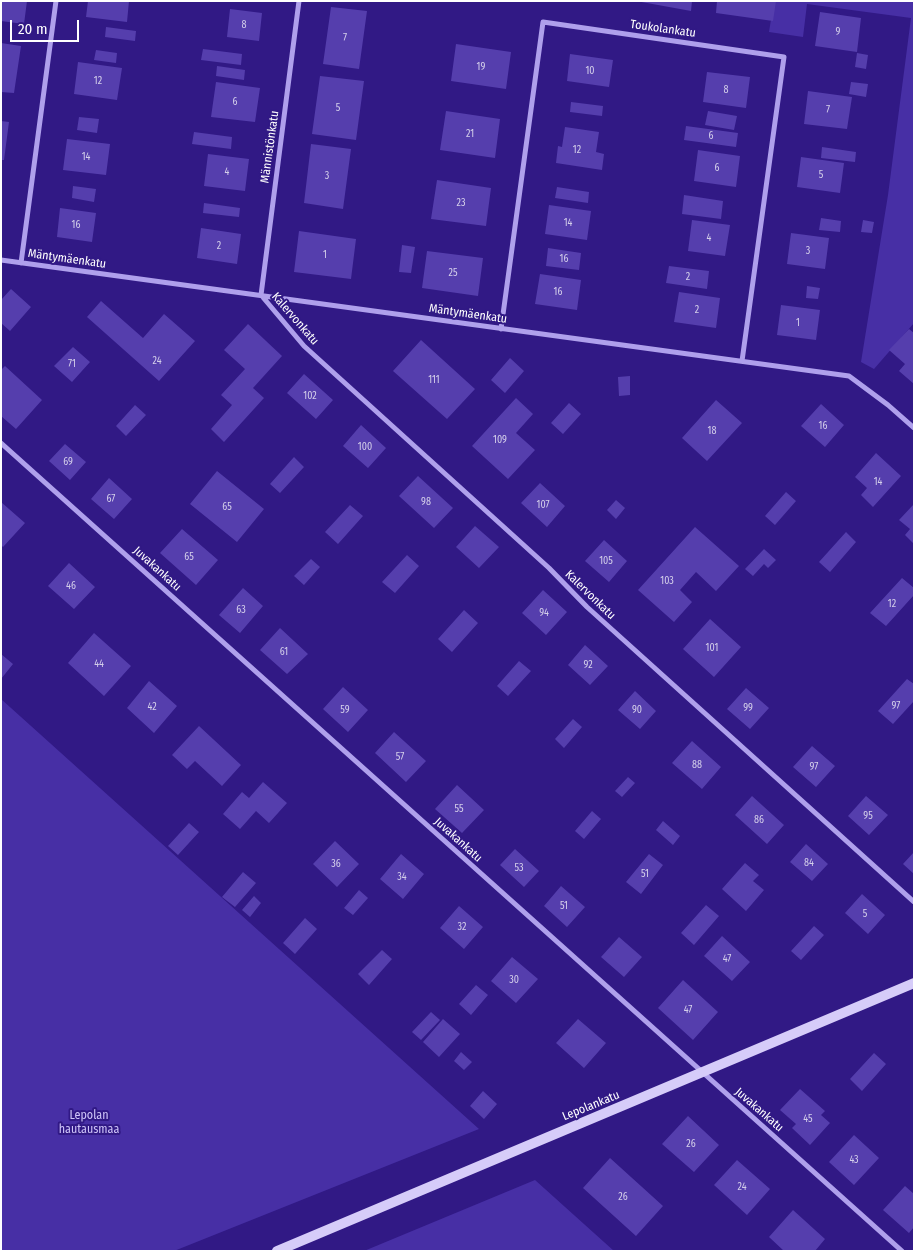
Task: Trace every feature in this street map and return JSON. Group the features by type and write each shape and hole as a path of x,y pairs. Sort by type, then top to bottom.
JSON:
{"main road":[{"name":"Lepolankatu","path":"277,1251 914,983"}],"street":[{"path":"21,263 56,1"},
{"name":"Männistönkatu","path":"261,295 299,1"},
{"name":"Toukolankatu","path":"501,329 544,22 784,57 742,361"},
{"name":"Mäntymäenkatu","path":"1,260 849,376 888,405 914,428"},
{"name":"Kalervonkatu","path":"261,295 304,346 548,568 594,614 914,902"},
{"name":"Juvakankatu","path":"1,443 902,1251"}],"green space":[{"path":"774,1 914,1 914,323 874,369 861,362 888,195 911,18 807,4 803,37 769,32"},
{"name":"Lepolan hautausmaa","path":"1,699 479,1129 174,1251 1,1251"},
{"path":"535,1180 614,1251 364,1251"}],"building":[{"path":"1,1 27,1 24,24 1,21"},
{"path":"88,1 129,1 127,22 86,17"},
{"path":"636,1 692,1 691,11"},
{"path":"717,1 776,1 773,21 716,13"},
{"path":"331,7 367,11 359,69 323,64"},
{"path":"230,9 262,13 259,41 227,37"},
{"path":"820,12 861,18 857,52 815,46"},
{"path":"106,27 136,31 135,41 105,37"},
{"path":"1,43 21,46 14,93 1,92"},
{"path":"456,44 511,52 506,89 451,81"},
{"path":"203,49 242,54 241,65 201,60"},
{"path":"96,50 117,53 116,63 94,60"},
{"path":"857,53 868,55 866,69 855,67"},
{"path":"570,54 613,60 609,87 567,81"},
{"path":"78,62 122,68 117,100 74,94"},
{"path":"217,66 245,70 244,80 216,76"},
{"path":"707,72 750,77 746,108 703,102"},
{"path":"320,76 364,81 356,140 312,134"},
{"path":"216,82 260,88 255,122 211,117"},
{"path":"851,82 868,84 866,97 849,94"},
{"path":"808,91 852,97 847,129 804,124"},
{"path":"571,102 603,106 602,116 570,112"},
{"path":"446,111 500,119 495,158 440,150"},
{"path":"708,111 737,116 734,130 705,125"},
{"path":"79,117 99,119 97,133 77,130"},
{"path":"1,121 9,122 4,160 1,160"},
{"path":"686,126 738,133 736,147 684,140"},
{"path":"565,127 599,132 596,152 604,154 602,170 556,163 558,146 562,147"},
{"path":"194,132 232,137 231,149 192,144"},
{"path":"67,139 110,144 106,175 63,170"},
{"path":"311,144 351,149 343,209 304,203"},
{"path":"822,147 856,152 855,162 821,158"},
{"path":"698,150 740,156 736,187 694,181"},
{"path":"208,154 249,159 245,191 204,186"},
{"path":"801,157 844,163 840,193 797,187"},
{"path":"437,180 491,188 486,226 431,219"},
{"path":"73,186 96,189 94,202 72,198"},
{"path":"557,187 589,192 588,203 555,198"},
{"path":"684,195 723,201 721,219 682,214"},
{"path":"204,203 240,208 239,217 203,213"},
{"path":"549,205 591,211 587,240 545,234"},
{"path":"60,208 96,213 92,242 57,237"},
{"path":"821,218 841,221 840,232 819,230"},
{"path":"692,220 730,225 725,256 688,251"},
{"path":"863,220 874,222 872,233 861,232"},
{"path":"201,228 241,234 237,264 197,258"},
{"path":"299,231 356,239 351,279 294,272"},
{"path":"791,233 829,238 825,269 787,264"},
{"path":"402,245 415,247 411,273 399,272"},
{"path":"548,248 581,253 579,270 546,266"},
{"path":"427,251 483,258 478,296 422,288"},
{"path":"669,266 709,271 707,289 666,283"},
{"path":"540,274 581,280 577,310 535,304"},
{"path":"807,286 820,288 818,299 806,298"},
{"path":"11,289 31,307 10,331 1,323 1,300"},
{"path":"679,292 720,298 716,328 674,322"},
{"path":"101,301 143,338 164,314 195,341 159,381 87,317"},
{"path":"781,305 820,310 816,340 777,335"},
{"path":"248,324 282,356 253,388 264,398 224,442 211,429 232,405 221,395 245,369 224,350"},
{"path":"909,329 914,333 914,384 899,371 905,364 889,350"},
{"path":"421,340 475,389 447,419 393,371"},
{"path":"73,347 90,362 72,382 54,366"},
{"path":"510,358 524,371 505,393 491,380"},
{"path":"5,366 42,400 16,429 1,416 1,370"},
{"path":"304,374 333,400 316,419 287,393"},
{"path":"630,376 630,395 619,396 618,377"},
{"path":"516,398 533,414 516,433 535,450 508,479 472,446"},
{"path":"716,400 742,423 707,461 682,438"},
{"path":"569,403 581,414 563,434 551,423"},
{"path":"821,404 844,425 825,447 801,426"},
{"path":"135,405 146,415 126,436 116,426"},
{"path":"361,425 386,448 368,468 343,446"},
{"path":"65,444 86,462 70,480 49,461"},
{"path":"876,453 901,476 873,507 861,495 867,488 855,477"},
{"path":"294,457 304,467 280,493 270,484"},
{"path":"217,471 264,509 237,542 190,504"},
{"path":"418,476 453,508 434,528 399,496"},
{"path":"109,478 132,499 114,519 91,499"},
{"path":"540,483 565,506 547,527 521,503"},
{"path":"786,492 796,501 775,525 765,516"},
{"path":"616,500 625,508 616,519 607,510"},
{"path":"1,502 25,523 3,547 1,545"},
{"path":"914,504 914,544 905,535 910,529 899,520"},
{"path":"350,505 363,516 338,544 325,532"},
{"path":"475,526 499,547 479,568 456,547"},
{"path":"695,527 739,566 716,591 696,572 680,590 692,602 674,622 638,590"},
{"path":"182,529 218,560 196,585 160,553"},
{"path":"846,532 856,542 830,572 819,562"},
{"path":"604,540 627,561 609,582 585,561"},
{"path":"764,549 776,560 768,568 764,564 753,576 745,569"},
{"path":"407,555 419,566 395,593 382,582"},
{"path":"311,559 320,567 304,585 294,576"},
{"path":"69,563 95,587 74,609 48,586"},
{"path":"902,578 914,588 914,595 886,626 870,613"},
{"path":"243,588 263,606 240,633 219,615"},
{"path":"543,590 567,612 546,635 522,613"},
{"path":"464,610 478,623 452,652 438,639"},
{"path":"710,619 741,647 714,677 683,649"},
{"path":"280,628 308,654 287,674 260,650"},
{"path":"94,633 131,666 104,696 68,663"},
{"path":"585,645 608,666 590,685 568,665"},
{"path":"1,654 13,664 1,679"},
{"path":"519,661 531,671 508,696 497,686"},
{"path":"907,679 914,684 914,701 893,724 878,711"},
{"path":"149,681 177,706 154,733 127,708"},
{"path":"343,687 368,710 348,732 323,709"},
{"path":"746,688 769,708 750,729 727,709"},
{"path":"635,691 656,711 640,729 618,710"},
{"path":"573,719 582,727 564,748 555,739"},
{"path":"199,726 241,765 222,786 195,761 187,769 172,755"},
{"path":"394,732 426,761 406,782 375,753"},
{"path":"692,741 721,767 702,789 672,763"},
{"path":"812,746 835,766 816,787 793,767"},
{"path":"628,777 635,783 622,797 615,791"},
{"path":"263,782 287,803 269,823 256,811 240,829 223,814 242,792 249,798"},
{"path":"457,785 484,810 462,833 435,809"},
{"path":"752,796 784,825 767,844 735,815"},
{"path":"866,796 888,815 869,835 848,816"},
{"path":"592,811 601,819 584,839 575,831"},
{"path":"663,821 680,836 673,845 656,830"},
{"path":"189,823 199,832 178,855 168,846"},
{"path":"335,841 359,864 337,887 313,864"},
{"path":"806,844 828,864 812,881 790,862"},
{"path":"515,849 539,871 524,887 500,865"},
{"path":"914,852 914,874 903,864"},
{"path":"401,854 424,874 403,899 380,879"},
{"path":"649,854 663,865 641,894 626,882"},
{"path":"745,863 759,875 753,881 764,890 746,911 722,889"},
{"path":"243,872 256,883 235,907 222,897"},
{"path":"561,886 585,907 567,927 544,906"},
{"path":"359,890 368,898 353,915 344,908"},
{"path":"862,894 885,915 868,934 845,913"},
{"path":"254,896 261,903 250,917 242,910"},
{"path":"706,905 719,916 694,945 681,933"},
{"path":"459,906 483,927 464,949 440,928"},
{"path":"305,918 317,929 295,954 283,943"},
{"path":"814,926 824,935 801,960 791,951"},
{"path":"722,936 750,962 732,981 704,956"},
{"path":"619,937 642,957 624,977 601,957"},
{"path":"382,950 392,959 369,985 358,974"},
{"path":"512,957 538,979 516,1003 491,981"},
{"path":"683,980 718,1012 693,1040 658,1008"},
{"path":"476,985 488,995 471,1015 459,1004"},
{"path":"431,1012 440,1020 421,1040 412,1032"},
{"path":"443,1019 460,1034 439,1057 423,1042"},
{"path":"578,1019 606,1043 584,1068 556,1043"},
{"path":"461,1052 472,1062 464,1070 454,1061"},
{"path":"874,1053 886,1064 862,1091 850,1079"},
{"path":"800,1089 825,1111 821,1115 830,1123 810,1145 792,1128 796,1124 780,1110"},
{"path":"483,1091 497,1104 484,1119 470,1106"},
{"path":"688,1116 719,1145 694,1172 662,1144"},
{"path":"854,1135 879,1158 854,1185 829,1162"},
{"path":"610,1158 663,1206 636,1236 583,1188"},
{"path":"737,1160 770,1189 747,1215 714,1185"},
{"path":"905,1186 914,1194 914,1227 909,1233 883,1210"},
{"path":"793,1210 825,1239 815,1251 784,1251 769,1237"}]}
